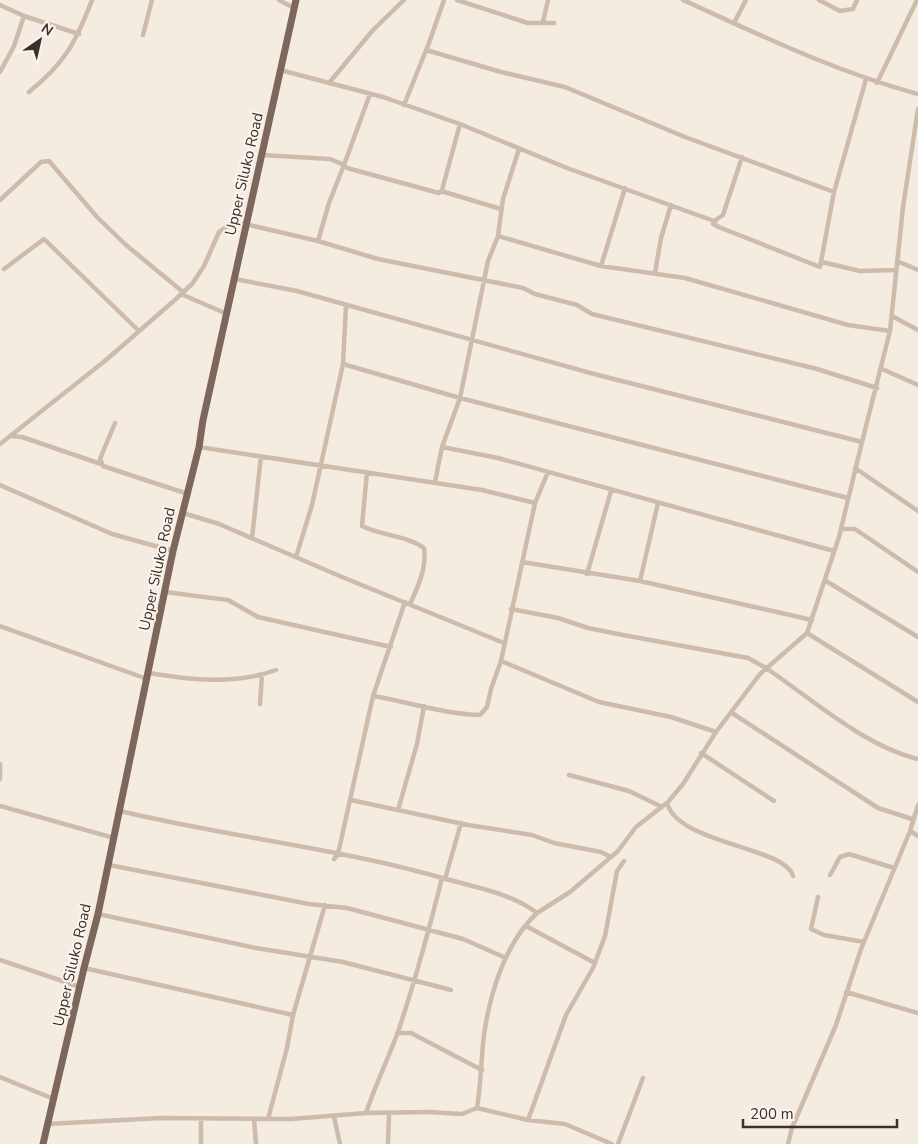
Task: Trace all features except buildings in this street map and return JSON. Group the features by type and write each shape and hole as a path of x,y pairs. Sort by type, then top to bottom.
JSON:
{"main road":[{"name":"Upper Siluko Road","path":"43,1144 115,838 164,592 199,447 202,420 296,0"}],"street":[{"path":"29,92 53,73 79,34 92,0"},
{"path":"143,36 152,0"},
{"path":"279,0 294,8"},
{"path":"329,83 373,30 404,0"},
{"path":"404,105 444,0"},
{"path":"457,0 528,23 554,23"},
{"path":"544,22 548,0"},
{"path":"684,0 800,53 866,79 918,94"},
{"path":"734,23 746,0"},
{"path":"819,0 845,12 853,9 857,0"},
{"path":"878,83 917,0"},
{"path":"0,5 24,16 79,34"},
{"path":"0,72 14,46 24,16"},
{"path":"426,50 501,72 565,87 834,192"},
{"path":"280,70 370,94 460,124 519,150 714,221 719,219"},
{"path":"742,157 723,215 713,224 793,258 820,267 834,192 866,79"},
{"path":"318,241 326,211 370,94"},
{"path":"477,1108 484,1036 489,1010 506,958 526,926 538,913 570,892 611,857 636,827 667,803 683,784 716,732 766,668 808,633 841,529 890,331 895,270 918,109"},
{"path":"441,191 460,124"},
{"path":"435,482 442,447 460,398 484,281 498,236 501,209 519,150"},
{"path":"262,155 330,159 347,168 412,186 441,191 501,209"},
{"path":"0,200 41,162 49,161 98,217 126,245 182,293 227,314"},
{"path":"601,266 625,188"},
{"path":"655,274 661,238 671,205"},
{"path":"0,444 139,331 182,293 204,266 220,232 229,225 245,224 318,241 378,259 523,288 535,294 577,305 592,314 817,368 877,388"},
{"path":"498,236 601,266 694,280 848,325 890,331"},
{"path":"4,269 44,239 139,331"},
{"path":"897,261 918,270"},
{"path":"822,262 860,271 895,270"},
{"path":"235,279 297,291 594,374 862,442"},
{"path":"296,557 321,464 343,364 346,306"},
{"path":"892,316 918,330"},
{"path":"343,364 460,398 848,498"},
{"path":"882,369 918,385"},
{"path":"101,464 100,459 116,423"},
{"path":"10,436 22,437 188,494"},
{"path":"199,447 496,492 535,503"},
{"path":"442,447 498,458 611,491 834,551"},
{"path":"252,538 260,456"},
{"path":"855,468 918,511"},
{"path":"334,859 338,854 351,800 373,696 408,603 418,587 425,557 424,548 413,540 377,533 362,526 367,472"},
{"path":"373,696 440,711 480,715 487,707 501,661 535,503 548,472"},
{"path":"0,485 112,534 173,551"},
{"path":"587,574 611,491"},
{"path":"640,581 658,503"},
{"path":"183,513 219,524 504,643"},
{"path":"841,529 854,529 918,572"},
{"path":"522,562 587,574 640,581 812,620"},
{"path":"826,581 918,637"},
{"path":"164,592 228,600 258,617 391,647"},
{"path":"511,609 558,618 588,628 748,658 766,668 874,744 900,755 918,759"},
{"path":"0,626 148,676 190,680 261,678 276,670"},
{"path":"808,633 918,702"},
{"path":"501,661 599,702 671,717 716,732"},
{"path":"398,810 417,744 424,706"},
{"path":"732,713 878,808 912,819"},
{"path":"701,753 774,801"},
{"path":"0,764 0,779"},
{"path":"569,775 629,791 662,807"},
{"path":"351,800 461,823 532,835 554,843 601,852 611,857"},
{"path":"667,803 670,812 682,822 718,840 780,861 790,868 793,876"},
{"path":"788,1144 792,1128 836,1025 864,942 910,831 912,819 918,805"},
{"path":"0,806 115,838"},
{"path":"120,812 338,854 444,879 494,892 526,905 538,913"},
{"path":"366,1113 378,1076 397,1033 461,823"},
{"path":"910,831 918,836"},
{"path":"830,875 840,857 849,854 894,868"},
{"path":"528,1120 566,1015 593,968 605,936 617,871 624,861"},
{"path":"109,865 309,904 347,908 463,939 506,958"},
{"path":"818,897 811,929 824,935 864,942"},
{"path":"268,1119 287,1048 293,1015 325,905"},
{"path":"98,914 309,958 343,962 451,990"},
{"path":"526,926 593,962"},
{"path":"0,960 80,987"},
{"path":"84,968 293,1015"},
{"path":"846,992 918,1013"},
{"path":"397,1033 411,1033 482,1070"},
{"path":"0,1077 54,1099"},
{"path":"618,1144 643,1078"},
{"path":"47,1124 161,1118 201,1120 334,1117 366,1113 428,1112 462,1114 477,1108 528,1120 565,1124 612,1144"},
{"path":"388,1144 389,1114"},
{"path":"334,1117 340,1144"},
{"path":"254,1119 256,1144"},
{"path":"201,1120 201,1144"}]}
